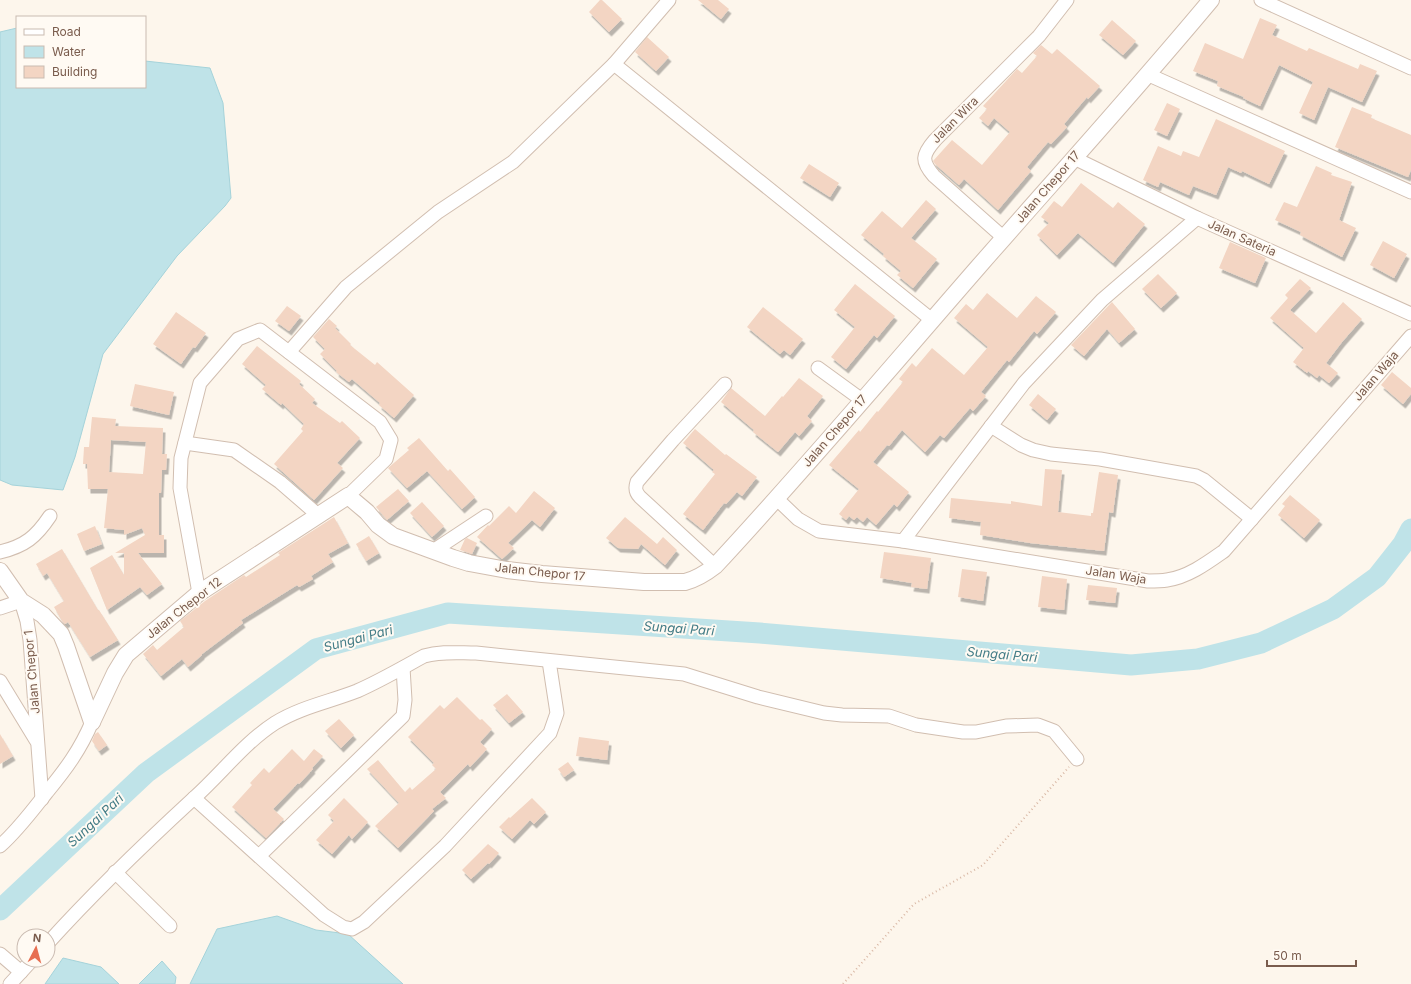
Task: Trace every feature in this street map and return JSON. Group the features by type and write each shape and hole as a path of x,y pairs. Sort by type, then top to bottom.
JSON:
{"street":[{"path":"289,352 346,287 438,212 513,162 614,64 669,0"},
{"name":"Jalan Wira","path":"1004,238 934,176 926,167 924,157 928,148 935,140 1039,36 1067,0"},
{"name":"Jalan Chepor 17","path":"348,496 388,532 401,539 469,563 507,570 644,582 685,582 702,575 715,566 777,499 1074,158 1149,75 1212,0"},
{"path":"1261,0 1411,68"},
{"path":"614,64 932,320"},
{"path":"1149,75 1411,192"},
{"name":"Jalan Sateria","path":"1074,158 1197,218 1411,314"},
{"path":"903,541 1024,383 1102,300 1197,218"},
{"path":"199,593 180,488 181,458 200,383 238,339 260,330 380,422 391,440 386,459 348,496"},
{"name":"Jalan Waja","path":"777,499 798,519 819,531 903,541 1148,581 1169,580 1187,574 1224,551 1411,336"},
{"path":"818,368 862,400"},
{"path":"715,566 640,497 635,489 637,482 673,440 725,384"},
{"path":"991,426 1021,445 1033,450 1051,454 1100,458 1196,476 1204,480 1252,519"},
{"path":"185,443 234,450 280,482 318,515"},
{"name":"Jalan Chepor 12","path":"92,722 115,673 126,655 199,593 348,496"},
{"path":"0,552 22,545 31,539 40,531 50,516"},
{"path":"433,551 486,516"},
{"path":"0,571 21,601 43,615 61,634 92,722 76,756 18,828 0,846"},
{"path":"0,608 21,601"},
{"name":"Jalan Chepor 1","path":"21,601 27,621 30,640 42,799"},
{"path":"56,934 76,911 151,837 194,798 255,738 274,724 289,714 356,691 424,656 442,652 476,653 684,674 758,697 824,713 889,716 916,724 963,732 976,732 1006,726 1038,725 1054,731 1077,758"},
{"path":"194,798 324,914 343,927 352,929 364,922 445,846 550,733 557,713 549,661"},
{"path":"259,856 403,716 405,700 403,668"},
{"name":"Jalan Chepor 1","path":"0,681 38,743"},
{"path":"115,872 170,926"},
{"path":"1,955 22,972"},
{"path":"10,984 25,968"}],"path":[{"path":"843,984 914,904 983,864 1077,758"}],"water":[{"path":"16,28 16,88 146,88 146,61 210,68 223,103 231,198 177,256 103,354 75,457 63,490 12,485 0,480 0,32"},
{"path":"277,916 316,930 348,934 403,984 190,984 217,929"},
{"path":"63,958 101,967 119,984 45,984"},
{"path":"162,961 176,977 175,984 139,984"}],"building":[{"path":"600,0 602,0 622,19 609,32 589,12"},
{"path":"698,0 718,0 729,9 721,19"},
{"path":"1260,18 1277,25 1272,35 1307,51 1309,48 1358,69 1360,64 1377,71 1362,102 1328,87 1314,120 1299,113 1313,82 1279,65 1260,106 1243,98 1244,97 1217,86 1218,81 1193,71 1205,43 1243,59"},
{"path":"1112,20 1136,41 1123,55 1099,35"},
{"path":"647,37 669,57 656,71 635,52"},
{"path":"1041,45 1052,54 1057,49 1100,86 1088,99 1087,97 1064,124 1067,127 1051,144 1048,142 1027,167 1031,171 998,210 964,179 959,185 933,161 952,140 982,165 1010,132 994,118 988,126 979,118 987,109 983,106 1017,69 1022,73 1037,56 1033,53"},
{"path":"1167,103 1180,109 1167,136 1154,130"},
{"path":"1352,107 1372,115 1371,118 1411,135 1411,170 1408,177 1335,147"},
{"path":"1216,119 1285,151 1269,184 1242,171 1241,173 1228,167 1216,195 1193,186 1189,195 1160,182 1158,187 1143,180 1158,146 1181,156 1183,151 1199,157"},
{"path":"809,164 839,183 830,197 800,178"},
{"path":"1316,166 1332,173 1331,175 1352,182 1339,220 1356,228 1342,257 1300,235 1301,232 1275,220 1284,202 1297,207"},
{"path":"1081,183 1113,208 1118,202 1145,224 1113,263 1078,233 1057,255 1037,235 1049,223 1041,217 1054,201 1062,207"},
{"path":"926,200 936,209 911,238 937,259 913,288 897,275 901,271 883,256 884,254 861,235 882,211 902,228"},
{"path":"1383,241 1407,254 1394,278 1370,265"},
{"path":"1230,242 1266,258 1255,283 1219,268"},
{"path":"1158,274 1177,293 1161,308 1142,289"},
{"path":"1300,279 1311,288 1290,310 1316,333 1343,302 1362,319 1326,363 1338,373 1329,383 1319,375 1317,378 1308,371 1307,373 1293,362 1304,348 1270,318 1288,298 1285,295"},
{"path":"855,284 895,316 877,338 874,335 846,369 831,357 855,327 834,310"},
{"path":"987,293 1017,318 1036,296 1056,312 1037,334 1034,331 1009,362 1007,360 981,392 986,396 973,411 970,408 944,438 940,435 925,452 902,430 873,462 909,492 897,507 894,504 876,525 867,517 863,522 857,517 854,520 849,516 846,520 839,514 859,489 829,465 859,430 860,432 877,411 878,412 903,382 899,379 912,363 916,367 932,348 964,375 988,347 954,318 966,304 973,310"},
{"path":"1112,302 1135,329 1119,343 1107,329 1084,356 1071,345"},
{"path":"287,306 301,316 289,331 275,321"},
{"path":"763,307 803,339 790,355 784,350 780,354 747,327"},
{"path":"176,312 206,333 195,348 193,347 181,364 153,344"},
{"path":"329,319 337,326 335,328 351,344 350,345 375,365 377,362 414,395 394,418 379,405 380,403 352,379 349,382 336,372 337,371 320,354 325,349 313,337"},
{"path":"257,346 301,381 299,384 315,399 312,403 340,423 342,421 360,438 337,463 343,468 314,500 274,464 303,431 301,429 304,424 282,403 281,405 262,389 266,385 242,364"},
{"path":"1392,372 1411,388 1411,394 1403,404 1381,385"},
{"path":"799,378 823,396 807,416 812,421 799,436 795,432 778,452 753,432 754,430 721,402 731,388 765,416"},
{"path":"135,384 174,392 169,415 130,406"},
{"path":"1038,394 1056,409 1047,420 1029,405"},
{"path":"92,417 116,419 115,426 163,428 162,454 167,454 166,470 162,470 161,493 159,493 159,535 164,535 164,553 138,553 162,584 147,595 140,587 107,610 90,568 112,555 124,575 124,553 115,553 145,535 142,528 124,535 124,530 104,528 108,489 88,489 87,464 83,464 84,447 89,447","holes":["111,440 146,442 143,474 109,472"]},
{"path":"695,429 725,455 726,454 757,477 742,496 737,492 726,504 724,503 703,530 683,514 715,474 712,472 714,470 683,443"},
{"path":"419,438 448,471 450,469 475,497 462,509 427,471 407,488 388,468 409,450 407,448"},
{"path":"1045,469 1062,470 1058,512 1091,516 1091,513 1093,513 1099,472 1118,475 1113,513 1109,512 1104,551 1030,543 980,535 981,522 949,518 951,498 1011,504 1011,501 1042,506"},
{"path":"398,489 409,501 387,520 376,507"},
{"path":"534,491 555,508 540,527 532,520 508,543 514,548 502,559 477,537 509,506 516,513"},
{"path":"1290,495 1320,520 1304,538 1278,515 1285,506 1282,504"},
{"path":"422,502 444,526 432,537 410,513"},
{"path":"334,517 348,543 328,554 333,562 311,576 313,579 299,587 297,585 241,620 243,623 202,654 188,667 182,659 161,676 143,654 153,645 157,650 184,627 180,621 205,601 244,575 246,577 280,555 278,553"},
{"path":"625,517 657,544 663,537 677,550 665,565 641,544 638,549 618,548 606,538"},
{"path":"95,526 102,544 84,551 77,534"},
{"path":"369,536 379,553 366,561 356,544"},
{"path":"467,538 477,543 472,554 460,550 465,539"},
{"path":"62,549 98,610 118,640 90,657 68,622 65,624 62,621 54,607 64,601 47,573 43,576 36,564"},
{"path":"884,552 931,558 927,589 911,587 912,583 880,578"},
{"path":"962,569 987,572 983,601 958,597"},
{"path":"1042,576 1067,579 1064,610 1038,607"},
{"path":"1088,585 1117,588 1115,603 1086,600"},
{"path":"507,694 523,712 509,723 493,705"},
{"path":"457,697 480,720 482,719 492,729 480,742 487,749 470,767 468,764 440,792 446,798 432,809 434,811 398,848 375,826 399,803 367,769 378,760 405,792 410,787 412,790 436,769 432,765 434,763 408,737 440,705 444,709"},
{"path":"339,719 354,735 341,748 325,731"},
{"path":"98,732 107,745 99,751 92,741 95,734"},
{"path":"0,734 13,756 0,764"},
{"path":"579,737 609,741 607,760 576,756"},
{"path":"292,749 304,761 314,749 323,756 299,784 298,783 273,809 284,819 266,838 232,807 252,785 250,783 264,768 269,773"},
{"path":"568,762 574,770 564,777 558,769"},
{"path":"344,798 368,822 352,839 349,835 332,854 316,840 334,821 328,815"},
{"path":"532,798 546,812 534,824 530,820 512,839 499,827"},
{"path":"488,844 499,853 489,864 488,863 471,879 462,870"}],"waterway":[{"name":"Sungai Pari","path":"0,910 146,773 316,649 448,613 760,633 1131,665 1198,659 1261,643 1333,609 1377,577 1403,544 1411,529"}]}
